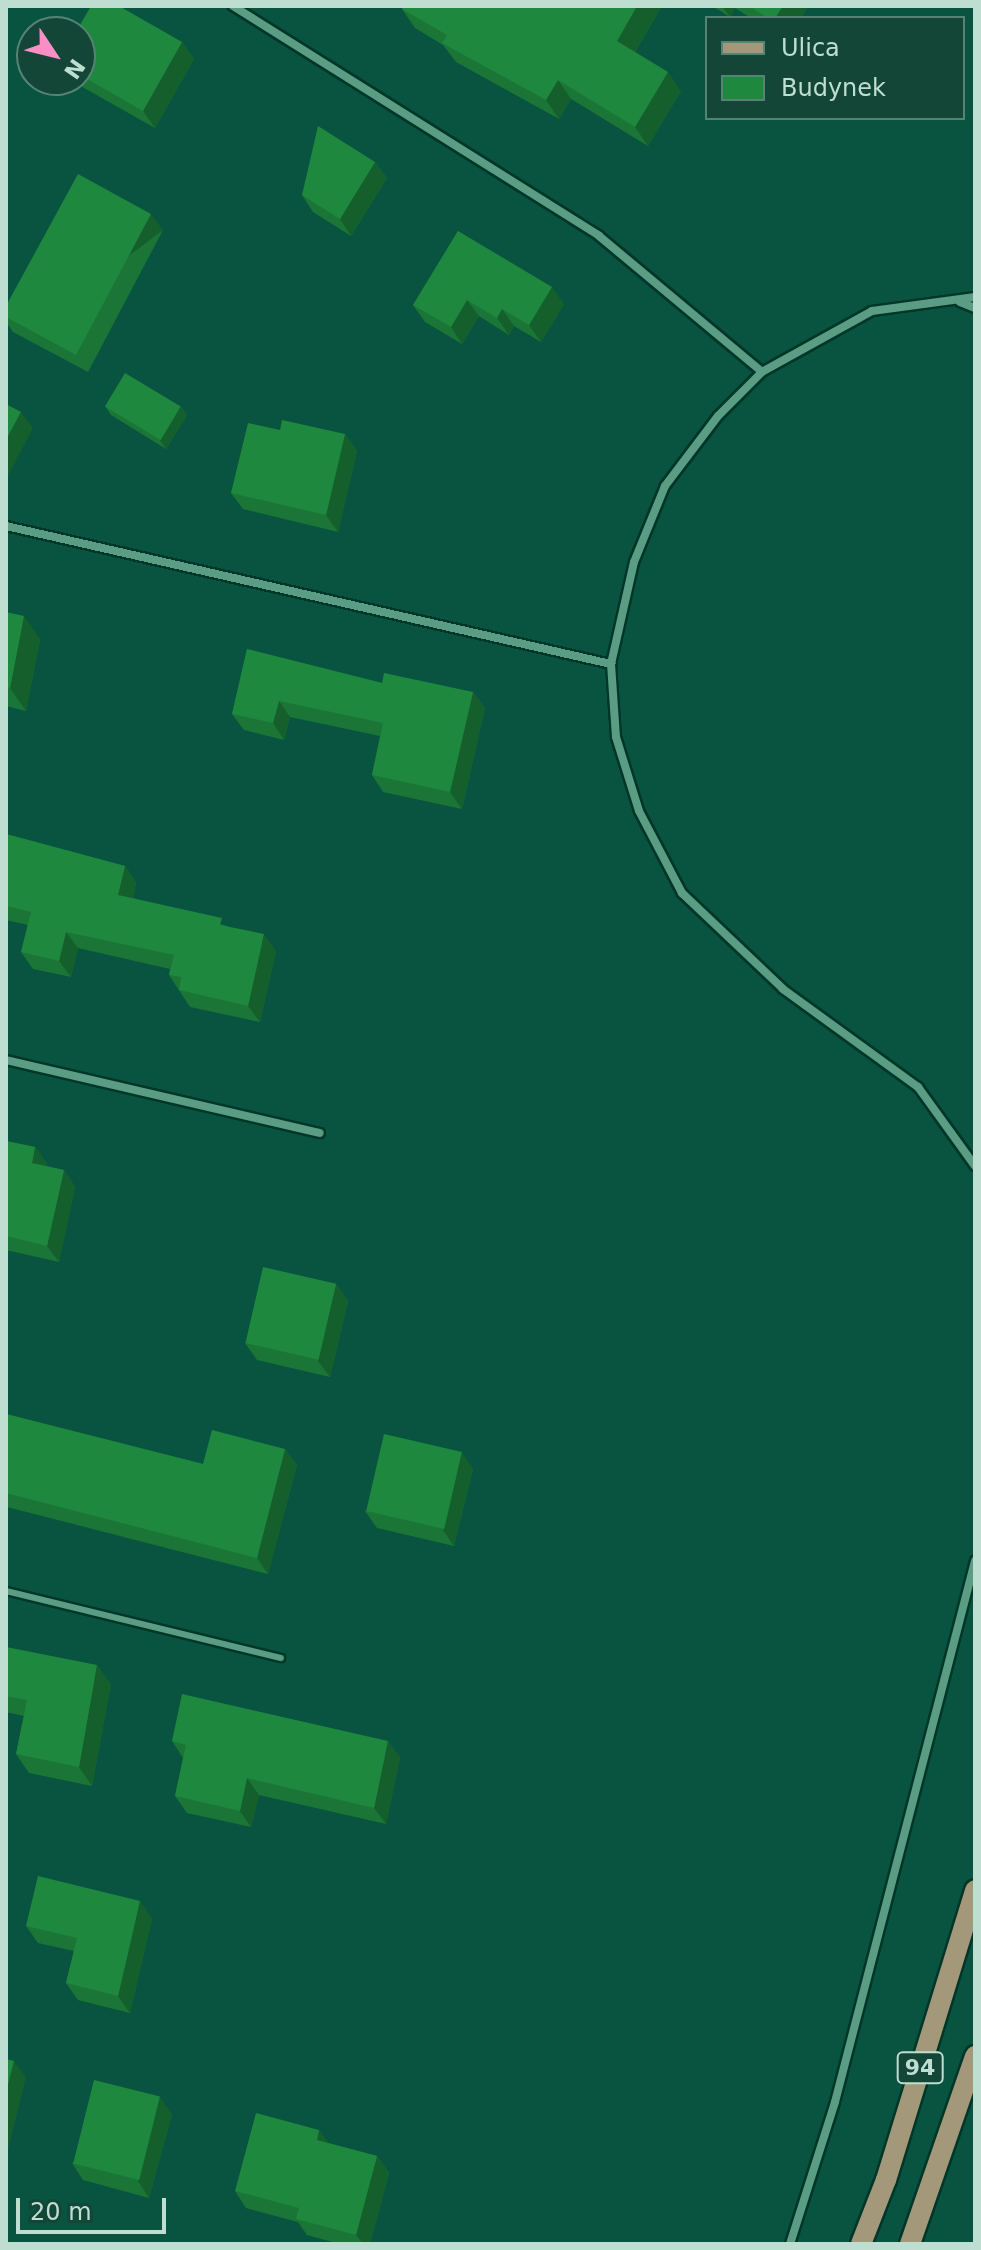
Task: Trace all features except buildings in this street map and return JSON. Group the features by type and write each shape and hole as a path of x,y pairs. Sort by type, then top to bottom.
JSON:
{"main road":[{"name":"94","path":"861,2244 886,2180 975,1890"},
{"name":"94","path":"910,2244 975,2056"}],"street":[{"path":"233,6 599,236 762,372"},
{"path":"975,297 959,302 872,311 762,372 718,416 665,486 634,562 611,664 616,737 639,811 682,893 783,989 918,1087 975,1166"},
{"path":"959,302 975,308"},
{"path":"6,526 611,664"},
{"path":"6,1060 320,1133"},
{"path":"790,2244 835,2102 975,1561"}],"lane":[{"path":"6,1591 281,1658"}]}
